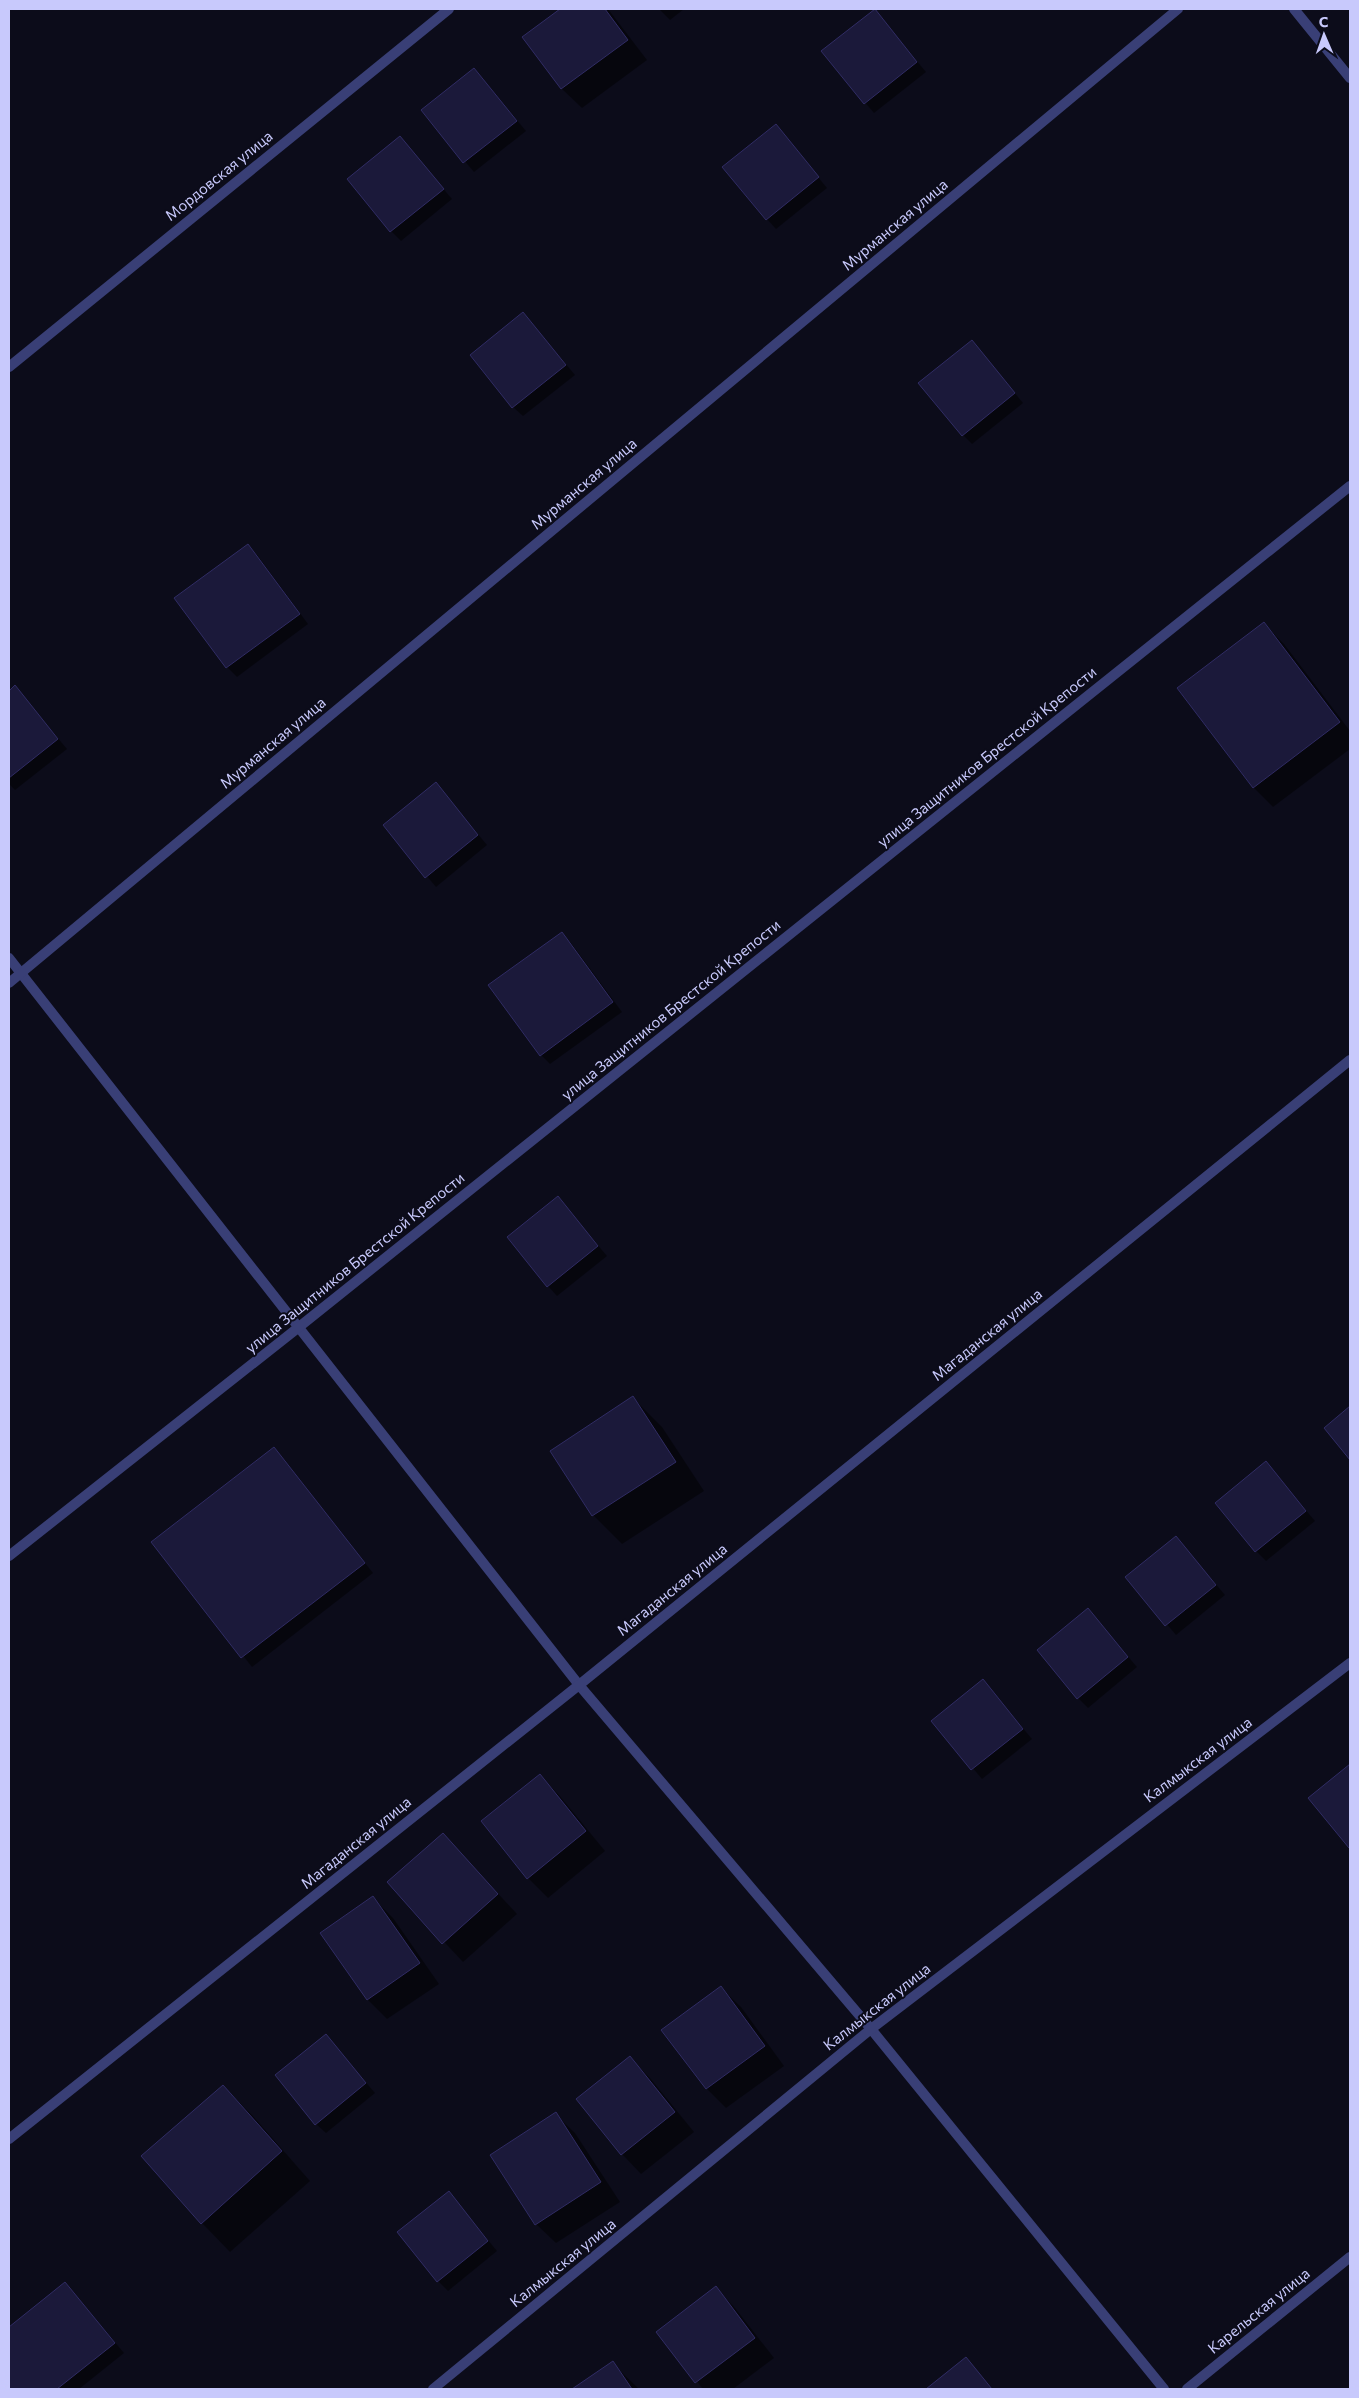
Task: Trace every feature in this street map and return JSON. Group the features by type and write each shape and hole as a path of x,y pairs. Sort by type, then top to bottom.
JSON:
{"street":[{"name":"Мордовская улица","path":"9,367 449,9"},
{"name":"Мурманская улица","path":"9,983 1178,9"},
{"path":"1294,9 1350,78"},
{"name":"улица Защитников Брестской Крепости","path":"9,1556 299,1327 1350,486"},
{"path":"9,958 578,1684 871,2029 1164,2389"},
{"name":"Магаданская улица","path":"9,2139 578,1684 1350,1060"},
{"name":"Калмыкская улица","path":"433,2389 871,2029 1350,1663"},
{"name":"Карельская улица","path":"1187,2389 1350,2257"}],"building":[{"path":"560,9 605,9 628,40 561,89 522,37"},
{"path":"875,9 917,62 864,104 821,51"},
{"path":"474,68 517,121 463,163 421,110"},
{"path":"776,124 819,177 766,220 722,167"},
{"path":"400,136 444,189 390,232 347,179"},
{"path":"523,312 566,365 512,408 470,355"},
{"path":"972,340 1015,393 962,436 918,383"},
{"path":"248,544 300,614 226,668 174,598"},
{"path":"1264,622 1340,722 1253,788 1177,688"},
{"path":"15,685 58,739 9,778 9,691"},
{"path":"436,782 478,835 425,878 383,825"},
{"path":"562,932 613,1002 540,1056 488,985"},
{"path":"558,1196 598,1246 547,1287 507,1237"},
{"path":"633,1396 676,1462 592,1516 550,1451"},
{"path":"1350,1406 1350,1460 1324,1428"},
{"path":"274,1447 365,1563 241,1658 151,1542"},
{"path":"1266,1461 1306,1511 1255,1552 1215,1503"},
{"path":"1176,1536 1216,1585 1165,1626 1125,1577"},
{"path":"1088,1608 1128,1657 1077,1699 1037,1650"},
{"path":"983,1679 1023,1729 971,1770 931,1721"},
{"path":"1350,1764 1350,1846 1349,1848 1308,1798"},
{"path":"540,1774 586,1831 527,1879 481,1821"},
{"path":"443,1833 498,1894 442,1944 387,1882"},
{"path":"373,1896 420,1963 367,2000 320,1933"},
{"path":"721,1986 765,2046 706,2089 661,2030"},
{"path":"326,2034 366,2083 315,2125 275,2075"},
{"path":"630,2056 675,2112 621,2155 576,2099"},
{"path":"223,2085 282,2151 201,2224 141,2156"},
{"path":"556,2112 601,2182 535,2225 490,2155"},
{"path":"449,2191 488,2241 437,2282 397,2232"},
{"path":"65,2282 115,2343 57,2389 9,2389 9,2327"},
{"path":"716,2286 755,2338 695,2383 656,2332"},
{"path":"966,2357 992,2389 926,2389"},
{"path":"613,2361 632,2389 572,2389"}]}
